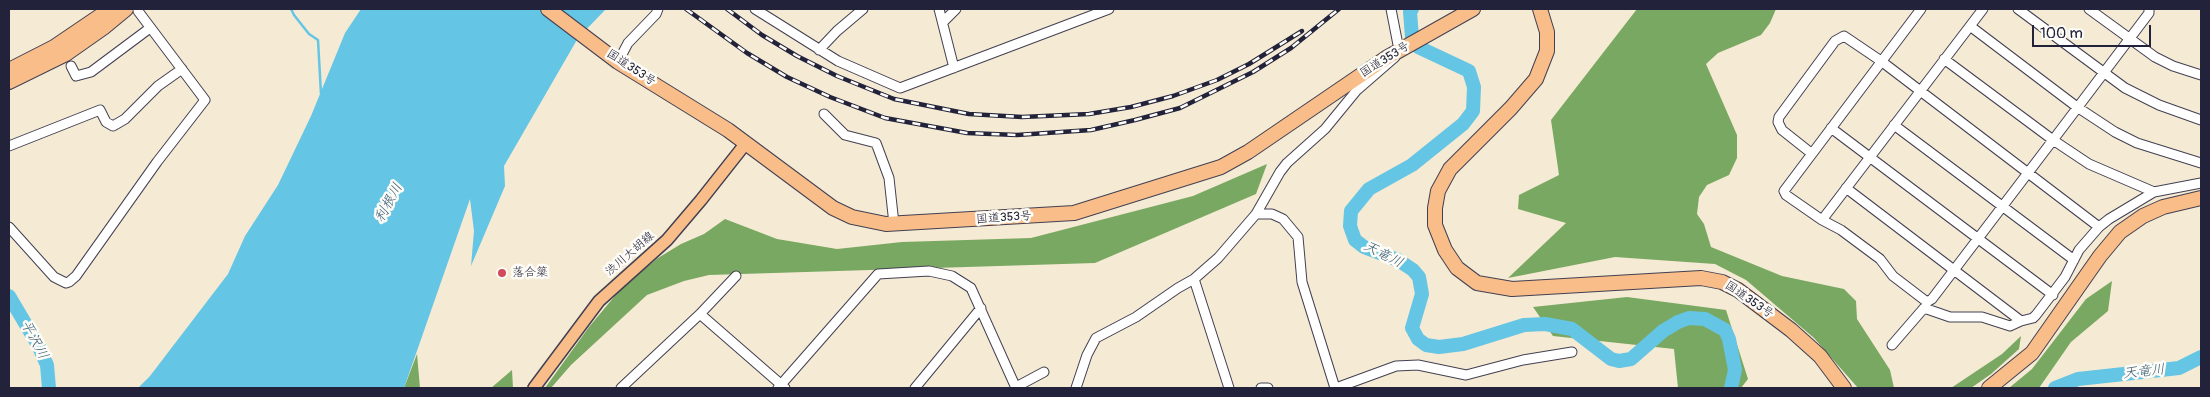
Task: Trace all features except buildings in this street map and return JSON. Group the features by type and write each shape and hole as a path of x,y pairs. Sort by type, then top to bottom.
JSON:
{"highway":[{"path":"9,70 54,47 110,9"},
{"name":"国道353号","path":"548,9 614,59 746,143 833,208 868,222 894,224 1074,212 1190,178 1235,160 1403,48 1474,9"},
{"name":"国道353号","path":"1540,9 1547,40 1545,60 1540,71 1527,90 1450,169 1438,191 1435,225 1445,250 1457,268 1477,283 1512,289 1701,278 1722,282 1738,290 1798,336 1820,356 1844,388"},
{"path":"9,82 66,54 132,10"},
{"path":"1989,388 2036,348 2100,256 2120,232 2142,216 2163,207 2201,198"}],"main road":[{"name":"渋川大胡線","path":"534,388 599,301 672,235 746,143"}],"street":[{"path":"614,59 656,14 658,9"},
{"path":"755,9 838,61 900,88 1107,9"},
{"path":"819,50 837,31 863,9"},
{"path":"939,9 954,68"},
{"path":"942,22 956,9"},
{"path":"1076,388 1087,355 1096,338 1136,317 1194,279 1218,258 1256,214 1287,163 1325,129 1357,90 1390,63 1403,48 1392,9"},
{"path":"1921,9 1811,153 1785,189 1785,193 1822,220 1841,230 1880,259 1893,276 1926,302 1932,299 2149,13 2150,9"},
{"path":"1822,220 1982,9"},
{"path":"2018,9 2103,74 2140,97 2201,120"},
{"path":"2089,9 2129,39 2173,66 2201,74"},
{"path":"9,227 54,277 66,284 76,276 157,162 205,100 150,28 132,10"},
{"path":"1970,26 2077,107 2115,132 2137,143 2201,163"},
{"path":"70,66 76,76 91,72 150,28"},
{"path":"1811,153 1782,130 1778,122 1779,117 1836,41 1844,36 1881,61 2099,227"},
{"path":"1944,58 2053,140 2089,164 2154,192"},
{"path":"9,146 100,110 106,122 113,126 125,119 158,86 182,70"},
{"path":"824,114 845,135 876,143 889,178 894,224"},
{"path":"1894,125 2074,260"},
{"path":"1831,128 2053,295"},
{"path":"1892,345 1924,308 1950,317 1982,317 2010,326 2033,318 2053,295 2074,260 2099,227 2109,218 2154,192 2201,183"},
{"path":"1846,188 2021,321"},
{"path":"1256,214 1272,214 1283,219 1298,237 1302,282 1336,388 1396,366 1418,365 1466,375 1523,360 1572,352"},
{"path":"700,314 781,387 878,274 929,271 952,276 971,288 1016,388 1044,372"},
{"path":"621,388 700,314 736,276"},
{"path":"1194,279 1229,388"},
{"path":"915,388 981,308"},
{"path":"1261,388 1268,388"}],"green space":[{"path":"1637,9 1776,9 1770,23 1761,35 1718,53 1706,64 1737,135 1737,158 1729,175 1707,185 1699,197 1697,214 1704,224 1711,247 1782,276 1844,289 1856,301 1857,319 1890,370 1894,388 1858,388 1814,338 1746,280 1715,264 1615,257 1508,278 1566,223 1518,209 1519,195 1559,175 1551,120"},
{"path":"1267,164 1256,194 1095,263 709,275 684,281 647,295 571,365 551,388 545,388 589,327 624,285 658,258 681,244 704,234 725,219 777,239 837,249 902,242 1031,238 1193,196"},
{"path":"2112,281 2108,311 2071,342 2039,388 2009,388 2032,369 2086,299"},
{"path":"1627,297 1726,310 1748,379 1741,388 1678,388 1674,349 1553,336 1533,307"},
{"path":"2021,336 2019,349 1991,374 1971,388 1951,388 2002,354"},
{"path":"417,354 420,388 404,388"},
{"path":"512,370 513,388 491,388"}],"water":[{"name":"利根川","path":"361,9 606,9 578,38 504,166 505,186 471,266 474,231 470,199 404,388 138,388 150,376 228,274 245,236 278,185 311,116 345,33"}],"waterway":[{"path":"291,9 309,34 318,40 321,94"},
{"name":"天竜川","path":"1412,9 1410,12 1412,37 1418,47 1469,71 1474,87 1473,111 1463,124 1412,165 1369,189 1351,211 1350,226 1355,240 1364,247 1398,260 1413,270 1419,277 1422,294 1412,328 1418,339 1426,345 1439,347 1463,344 1524,325 1545,324 1572,329 1611,359 1619,361 1631,359 1663,331 1678,322 1689,318 1705,319 1725,330 1729,339 1735,370 1731,388"},
{"name":"平沢川","path":"9,296 38,345 47,365 49,388"},
{"name":"天竜川","path":"2055,388 2078,379 2179,368 2201,357"}],"railway":[{"path":"686,9 747,53 787,77 830,97 885,118 967,133 1017,135 1091,130 1180,108 1253,72 1291,48 1339,9"},
{"path":"727,9 762,35 797,56 837,76 894,99 969,114 1022,117 1089,114 1131,107 1173,96 1217,80 1249,64 1302,31"}],"place":[{"name":"落合簗","path":"502,273"}]}
